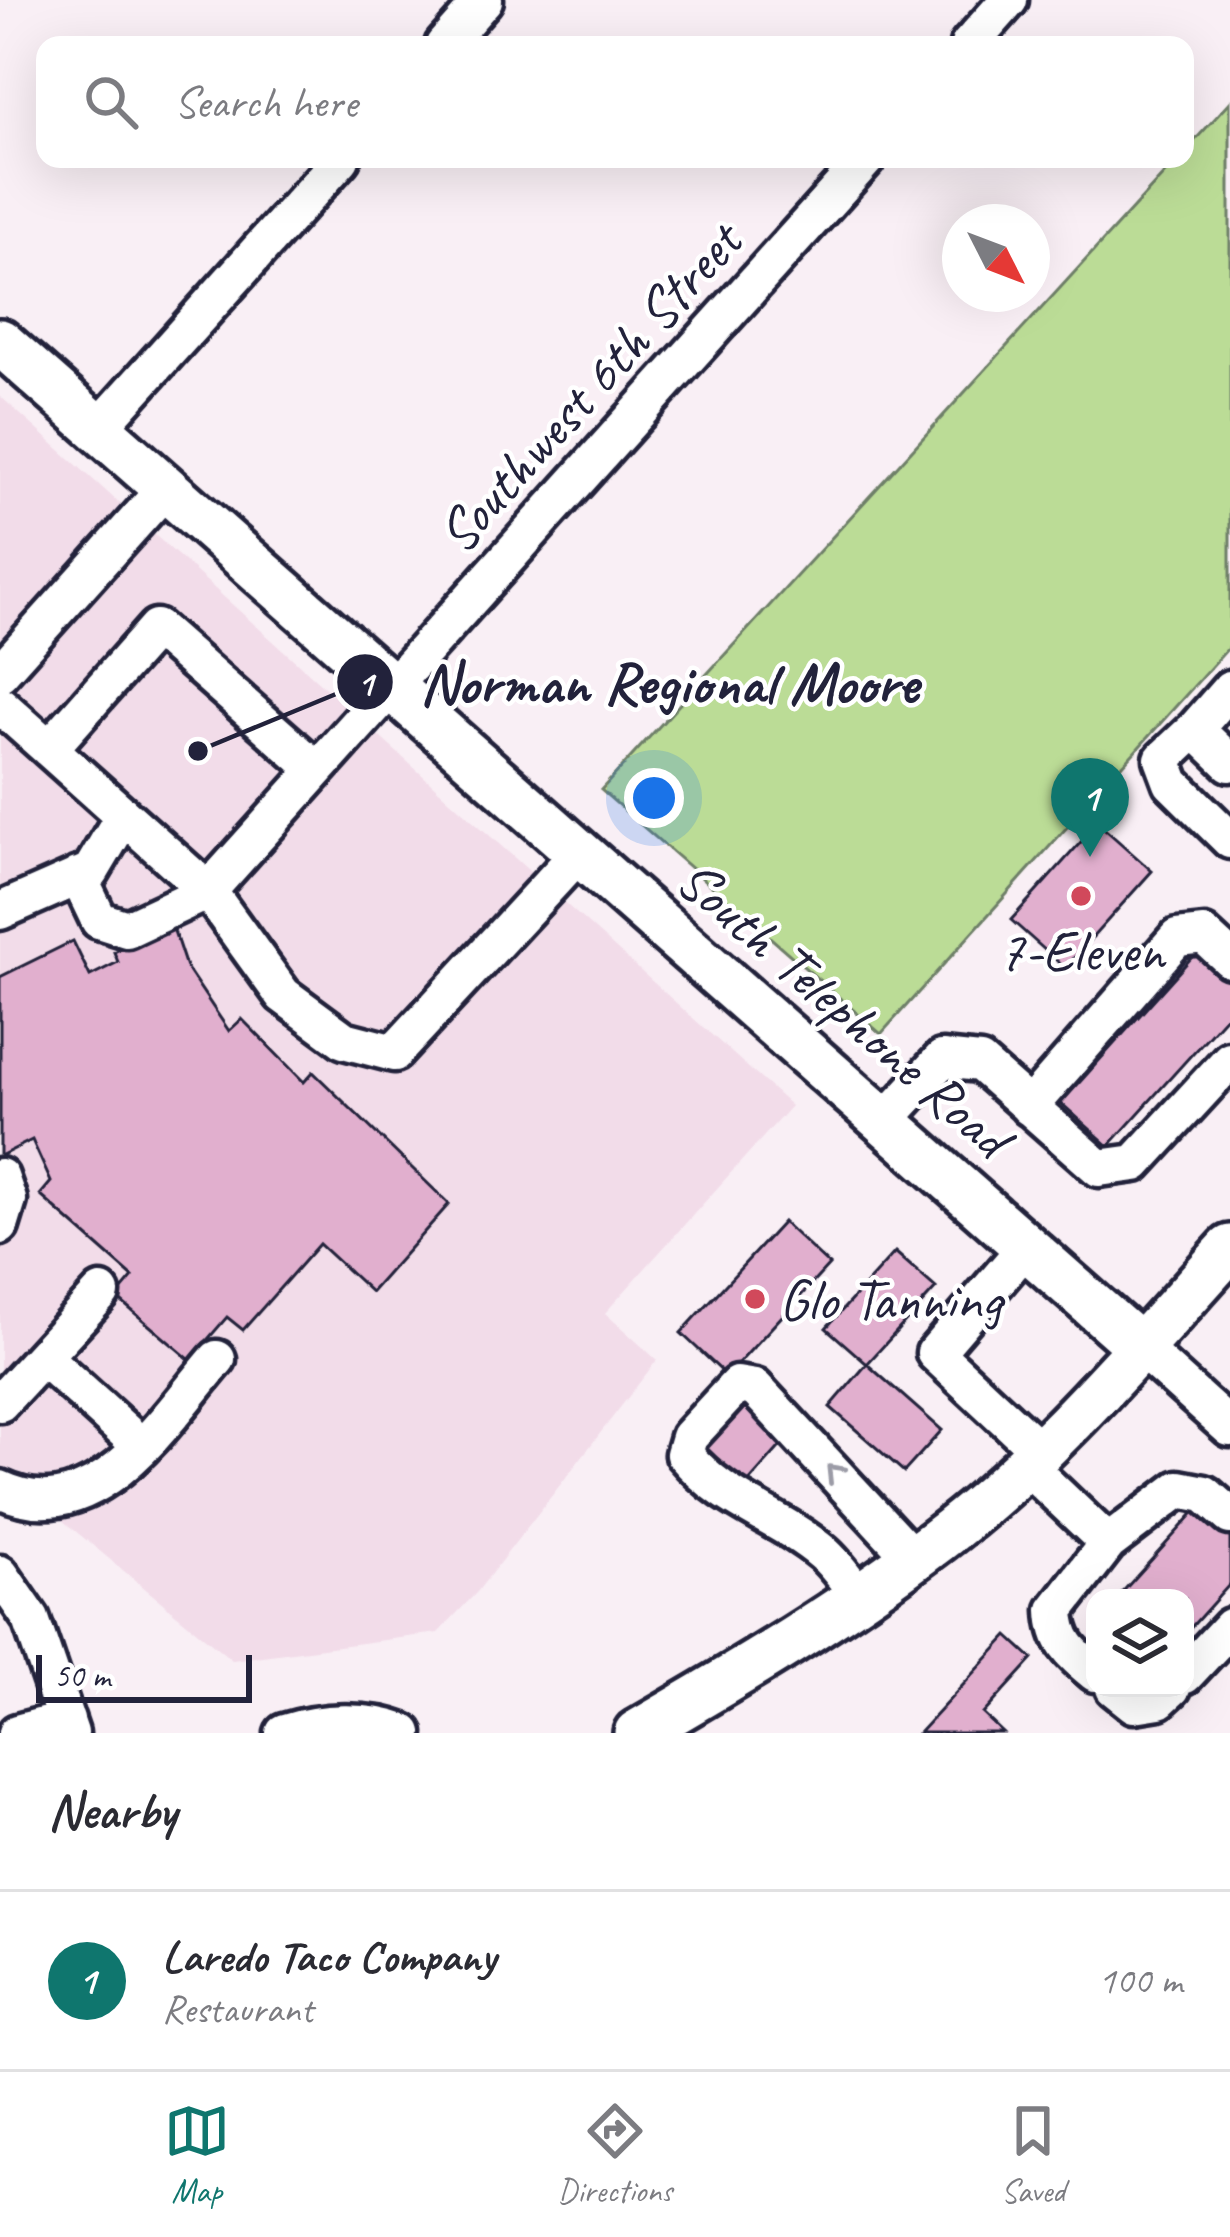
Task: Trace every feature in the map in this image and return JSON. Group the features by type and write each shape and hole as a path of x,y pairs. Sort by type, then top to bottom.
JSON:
{"main road":[{"name":"South Telephone Road","path":"0,342 1140,1347"},
{"path":"637,1733 794,1642 913,1558 1033,1458 1230,1248"}],"street":[{"path":"452,36 484,0"},
{"path":"977,36 1009,0"},
{"path":"98,429 333,168"},
{"name":"Southwest 6th Street","path":"208,891 858,168"},
{"path":"0,674 166,489"},
{"path":"49,749 156,628 316,769"},
{"path":"1230,689 1162,759 1172,783 1230,840"},
{"path":"0,705 208,891 283,994 344,1040 394,1052 579,854"},
{"path":"1195,729 1230,763"},
{"path":"0,911 91,871 123,817"},
{"path":"78,876 100,920 127,928 208,891"},
{"path":"1029,1106 1178,938 1204,935 1230,959"},
{"path":"884,1122 942,1059 980,1063 1099,1168 1136,1163 1230,1060"},
{"path":"0,1177 8,1200 0,1226"},
{"path":"1026,1247 935,1353 1108,1543"},
{"path":"0,1403 101,1293"},
{"name":"South Telephone Road","path":"1140,1347 1230,1428"},
{"path":"43,1357 141,1446"},
{"path":"0,1489 36,1499 64,1500 82,1492 122,1468 217,1359"},
{"path":"860,1597 825,1554 769,1517 737,1503 684,1454 689,1437 737,1385 755,1388 913,1558"},
{"path":"1086,1665 1057,1633 1055,1610 1108,1543 1179,1489 1204,1494 1229,1513"},
{"path":"0,1574 31,1619 68,1726 16,1733"},
{"path":"1194,1666 1230,1628"},
{"path":"1125,1697 1134,1704 1162,1697"},
{"path":"284,1733 362,1724 404,1733"}],"shaded area":[{"path":"0,396 791,1106 605,1313 657,1360 477,1592 438,1633 232,1660 0,1469"}],"green space":[{"path":"1230,102 1230,646 881,1034 601,790 1038,312 1050,312 1050,299 1170,168 1194,168 1194,141"}],"building":[{"name":"7-Eleven","path":"1098,823 1152,871 1065,968 1011,920"},
{"path":"172,925 186,967 229,1031 242,1019 304,1082 313,1072 449,1204 371,1292 319,1244 243,1330 227,1317 190,1360 116,1297 133,1277 40,1195 51,1182 32,1140 0,1156 0,977 73,941 90,976 118,962 114,952"},
{"path":"1201,947 1230,973 1230,1012 1109,1146 1061,1103"},
{"name":"Glo Tanning","path":"783,1222 829,1265 727,1376 681,1333"},
{"path":"895,1252 936,1288 867,1364 826,1328"},
{"path":"867,1364 942,1430 904,1472 830,1407"},
{"path":"744,1403 785,1441 739,1493 697,1455"},
{"path":"1201,1505 1230,1532 1230,1584 1194,1624 1194,1589 1125,1589"},
{"path":"1008,1636 1033,1659 983,1714 1003,1733 919,1733"}],"place":[{"name":"Norman Regional Moore","path":"198,751"},
{"name":"Laredo Taco Company","path":"1090,857"},
{"name":"7-Eleven","path":"1081,896"},
{"name":"Glo Tanning","path":"755,1299"}]}
